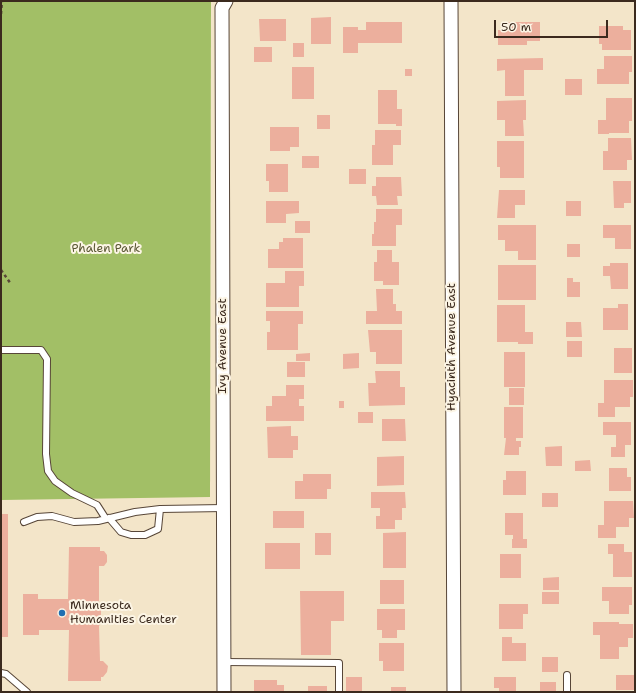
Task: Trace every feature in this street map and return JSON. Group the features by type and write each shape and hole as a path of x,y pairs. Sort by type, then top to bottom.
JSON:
{"street":[{"name":"Ivy Avenue East","path":"224,692 222,8 226,1"},
{"name":"Hyacinth Avenue East","path":"451,1 454,692"}],"lane":[{"path":"1,350 41,350 47,359 46,454 48,471 55,481 72,493 97,505 121,532 131,535 145,535 158,529 160,509"},
{"path":"24,522 37,517 52,516 74,522 98,521 135,512 160,509 224,508"},
{"path":"224,662 339,663 339,692"},
{"path":"1,673 6,674 25,691"},
{"path":"567,675 567,692"}],"path":[{"path":"1,14 2,1"},
{"path":"1,270 11,284"}],"green space":[{"name":"Phalen Park","path":"1,1 211,1 210,497 1,500"}],"building":[{"path":"331,17 331,44 311,44 311,18"},
{"path":"259,19 286,19 286,41 260,41"},
{"path":"366,22 402,22 402,43 358,43 358,53 343,53 343,27 358,27 358,30 366,30"},
{"path":"508,22 540,22 540,41 527,41 527,45 498,45 498,30 508,30"},
{"path":"599,26 623,26 623,30 631,30 631,50 602,50 602,44 599,44"},
{"path":"293,43 304,43 304,57 293,57"},
{"path":"254,47 272,47 272,62 254,62"},
{"path":"604,56 632,56 632,72 629,72 629,84 597,84 597,69 604,69"},
{"path":"543,58 543,70 524,70 524,96 505,96 505,70 497,71 497,59"},
{"path":"292,67 314,67 314,99 292,99"},
{"path":"405,69 412,69 412,76 405,76"},
{"path":"565,79 582,79 582,95 565,95"},
{"path":"378,90 397,90 397,109 402,109 402,126 396,126 396,124 378,124"},
{"path":"606,98 632,98 632,121 629,121 629,133 598,134 598,120 606,120"},
{"path":"526,100 526,120 523,120 524,136 505,136 505,120 497,120 497,101"},
{"path":"317,115 330,115 330,129 317,129"},
{"path":"270,127 299,127 299,147 290,147 290,151 270,151"},
{"path":"375,130 401,130 401,145 393,145 393,165 372,165 372,145 375,145"},
{"path":"608,138 631,138 632,160 627,160 627,170 603,170 603,151 608,151"},
{"path":"497,141 524,141 524,178 500,178 500,167 497,167"},
{"path":"302,156 319,156 319,168 302,168"},
{"path":"266,164 288,164 288,192 269,192 269,181 266,181"},
{"path":"349,169 366,169 366,184 349,184"},
{"path":"376,177 401,177 402,196 397,196 398,205 377,205 376,196 372,196 372,186 376,186"},
{"path":"613,181 631,181 631,203 624,203 624,208 614,208"},
{"path":"499,190 525,190 525,205 515,205 515,218 497,218"},
{"path":"266,201 299,201 299,213 286,214 286,223 266,223"},
{"path":"566,201 581,201 581,216 566,216"},
{"path":"376,209 402,209 402,225 396,225 396,246 372,246 374,222 376,222"},
{"path":"295,221 310,221 310,233 295,233"},
{"path":"498,225 536,225 536,260 518,260 518,251 505,251 505,240 498,240"},
{"path":"603,225 631,225 631,249 615,249 615,238 603,238"},
{"path":"283,238 303,238 303,268 268,268 268,249 279,249 279,242 283,242"},
{"path":"567,244 580,244 580,257 567,257"},
{"path":"377,250 392,250 392,262 399,262 399,285 383,285 383,281 374,281 374,262 377,262"},
{"path":"610,263 628,263 628,289 611,289 610,276 603,276 603,266 610,266"},
{"path":"498,265 536,265 536,300 498,300"},
{"path":"285,271 304,271 304,286 299,286 299,307 266,307 266,283 285,283"},
{"path":"567,278 573,278 573,282 580,282 580,297 567,297"},
{"path":"376,289 393,289 393,304 396,304 396,311 402,311 402,324 366,324 366,311 377,311"},
{"path":"618,304 628,304 628,330 603,330 603,308 618,308"},
{"path":"497,305 525,305 525,332 533,332 533,344 497,342"},
{"path":"266,311 303,311 303,324 298,324 298,350 267,350 267,332 270,332 270,321 266,321"},
{"path":"566,322 581,322 582,337 566,337"},
{"path":"368,330 402,330 402,364 376,364 376,352 370,352"},
{"path":"567,341 582,341 582,357 567,357"},
{"path":"614,348 632,348 632,373 614,373"},
{"path":"504,352 525,352 525,387 504,387"},
{"path":"310,353 310,361 296,361 296,354"},
{"path":"359,353 359,368 343,369 343,354"},
{"path":"287,362 305,362 305,377 287,377"},
{"path":"375,371 400,371 400,387 405,387 405,405 369,406 368,383 376,383"},
{"path":"604,380 633,380 633,397 630,397 630,407 615,407 615,417 598,417 598,403 604,403"},
{"path":"286,385 304,385 304,399 299,399 299,406 304,406 304,421 266,421 266,406 272,406 272,396 286,396"},
{"path":"509,388 524,388 524,405 509,405"},
{"path":"339,401 344,401 344,408 339,408"},
{"path":"504,407 523,407 523,438 516,438 516,441 521,441 519,455 504,455 506,438 504,438"},
{"path":"358,412 373,412 373,423 358,423"},
{"path":"382,419 405,419 406,441 382,441"},
{"path":"603,422 631,422 631,445 625,445 625,457 611,457 611,447 616,447 616,435 603,435"},
{"path":"291,426 291,436 298,436 298,450 293,450 293,458 268,458 267,427"},
{"path":"562,446 562,466 546,466 545,447"},
{"path":"404,456 404,485 377,486 377,457"},
{"path":"590,460 591,471 575,471 575,461"},
{"path":"609,468 627,468 627,477 631,477 631,491 609,491"},
{"path":"506,471 526,471 526,495 503,495 503,480 506,480"},
{"path":"303,474 331,474 331,489 327,489 327,499 295,499 295,481 303,481"},
{"path":"371,492 405,492 406,508 402,508 402,520 395,520 395,529 376,529 376,516 380,516 380,508 371,508"},
{"path":"542,493 558,493 558,507 542,507"},
{"path":"604,501 633,501 634,518 629,518 629,527 616,527 616,538 598,538 598,525 604,525"},
{"path":"273,511 304,511 304,528 273,528"},
{"path":"505,513 523,513 523,539 527,539 527,548 512,548 513,535 505,535"},
{"path":"1,514 8,514 8,637 1,637"},
{"path":"406,532 406,568 383,568 383,533"},
{"path":"315,533 331,533 331,555 315,555"},
{"path":"265,543 300,543 300,569 265,569"},
{"path":"608,544 624,544 624,552 632,552 632,577 613,577 613,554 608,554"},
{"name":"Minnesota Humanities Center","path":"69,547 100,547 100,551 104,551 107,555 107,562 104,566 99,566 99,602 101,604 101,623 99,626 100,661 103,661 108,666 107,672 103,677 101,677 101,681 68,681 69,630 39,630 39,635 23,635 23,594 38,594 38,599 68,599"},
{"path":"500,554 521,554 521,578 500,578"},
{"path":"559,577 559,590 543,590 543,578"},
{"path":"380,580 404,580 404,604 380,604"},
{"path":"602,587 632,587 632,605 629,605 629,614 609,614 609,601 602,601"},
{"path":"300,591 344,591 344,621 331,621 331,655 301,655"},
{"path":"542,592 559,592 559,604 542,604"},
{"path":"499,604 528,604 528,614 523,614 523,629 499,629"},
{"path":"377,609 405,609 405,630 397,630 397,638 382,638 382,630 377,630"},
{"path":"593,622 619,622 619,624 633,624 633,638 628,638 628,647 619,647 619,659 600,659 600,635 593,635"},
{"path":"502,637 512,637 512,643 526,643 526,661 502,661"},
{"path":"379,643 404,643 404,671 383,671 383,661 379,661"},
{"path":"542,657 558,657 558,672 542,672"},
{"path":"616,675 635,675 635,690 616,690"},
{"path":"346,677 362,677 362,692 346,692"},
{"path":"494,677 516,677 516,692 499,692 499,688 494,688"},
{"path":"254,680 277,680 277,685 284,685 284,692 254,692"},
{"path":"540,682 556,682 556,692 540,692"},
{"path":"308,686 327,686 327,692 308,692"},
{"path":"391,687 406,687 406,692 391,692"}],"place":[{"name":"Minnesota Humanities Center","path":"62,613"}]}
